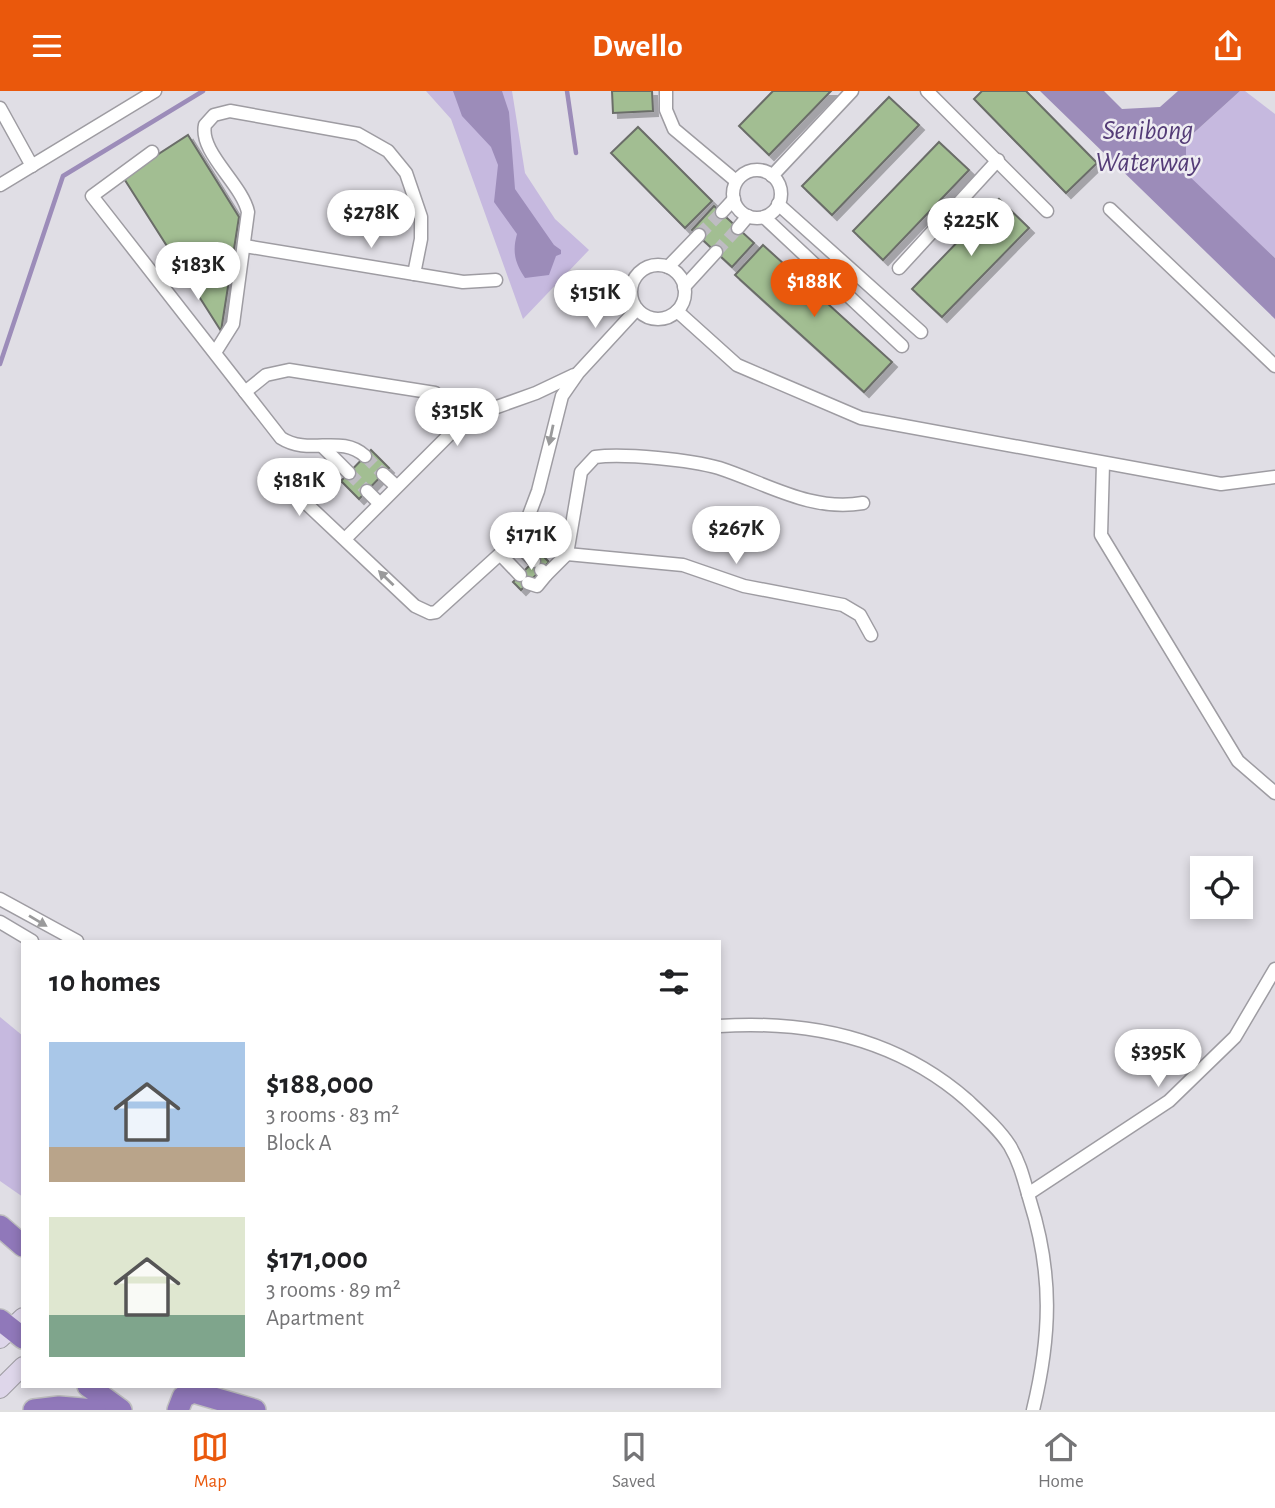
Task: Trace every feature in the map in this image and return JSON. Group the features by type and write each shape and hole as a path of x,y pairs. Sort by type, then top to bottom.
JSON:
{"highway":[{"path":"0,1219 21,1233"},
{"path":"0,1226 21,1244"},
{"path":"91,1388 121,1410"},
{"path":"230,1388 269,1410"},
{"path":"178,1410 183,1397 193,1392 255,1410"},
{"path":"34,1410 59,1407 95,1410"}],"main road":[{"path":"0,1389 21,1368"}],"street":[{"path":"0,185 33,166 138,95 155,91"},
{"path":"666,91 666,110 674,129 736,181"},
{"path":"772,176 852,91"},
{"path":"927,91 1047,211"},
{"path":"0,108 33,166"},
{"path":"216,351 233,324 245,246 247,205 205,141 203,132 209,119 223,112 240,112 358,134 388,151 406,173 421,217 421,239 414,274"},
{"path":"152,152 92,196 216,351 281,438 296,446 349,445 365,457"},
{"path":"900,268 998,160"},
{"path":"722,212 733,199 736,181 750,171 765,172 772,176 780,189 778,204 764,217"},
{"path":"733,199 748,216 764,217 902,346"},
{"path":"778,204 921,332"},
{"path":"1110,209 1275,366"},
{"path":"738,228 748,216"},
{"path":"668,267 699,235"},
{"path":"245,246 463,282 496,280"},
{"path":"684,287 716,252"},
{"path":"650,266 668,267 681,279 685,296 677,311 661,319 644,315 637,309 631,293 636,276 650,266"},
{"path":"274,473 346,538 415,606 430,613 442,609 514,540 526,523 538,491 557,408 578,373 637,309"},
{"path":"677,311 737,365 861,418 1221,484 1275,477"},
{"path":"245,392 266,375 289,370 435,393"},
{"path":"346,538 466,418 536,393 578,373"},
{"path":"323,447 349,473"},
{"path":"567,554 581,472 595,457 700,464 816,504 840,507 863,503"},
{"path":"1103,464 1101,535 1238,761 1275,793"},
{"path":"383,474 396,486"},
{"path":"367,491 379,503"},
{"path":"514,540 540,569"},
{"path":"500,554 524,579 537,586 540,569"},
{"path":"540,569 567,554 683,565 744,586 843,605 860,615 871,635"},
{"path":"0,899 75,940"},
{"path":"0,922 30,940"},
{"path":"1028,1194 1169,1101 1235,1037 1275,969"},
{"path":"721,1026 768,1024 840,1033 895,1053 925,1068 985,1116 1009,1144 1025,1174 1028,1194 1044,1244 1048,1287 1047,1335 1033,1410"}],"shaded area":[{"path":"426,91 512,91 525,173 555,219 589,250 523,319 451,119"},
{"path":"1240,91 1245,91 1275,114 1275,258 1186,174 1186,140"},
{"path":"0,1017 21,1034 21,1196 0,1181"}],"water":[{"path":"453,91 502,91 509,112 515,189 554,245 561,250 549,275 525,278 519,267 515,257 517,234 494,202 498,165 491,147 462,116"},
{"name":"Senibong Waterway","path":"1040,91 1104,91 1122,109 1160,107 1178,91 1240,91 1186,140 1186,173 1275,258 1275,319"}],"building":[{"path":"612,91 652,91 653,111 613,113"},
{"path":"773,91 831,91 769,155 739,126"},
{"path":"982,91 1026,91 1097,163 1066,193 974,99"},
{"path":"889,97 919,125 832,215 802,186"},
{"path":"638,127 712,201 685,228 611,153"},
{"path":"188,135 239,217 221,331 123,177"},
{"path":"939,142 969,170 883,260 853,231"},
{"path":"999,199 1029,228 942,317 912,289"},
{"path":"714,206 754,243 732,267 692,230"},
{"path":"763,245 892,362 864,392 735,275"},
{"path":"371,450 389,468 359,499 341,481"},
{"path":"541,554 549,562 521,590 513,582"}],"waterway":[{"path":"0,364 63,176 203,91"},
{"path":"567,91 576,153"}],"tunnel":[{"path":"699,235 722,212"},
{"path":"716,252 738,228"},
{"path":"365,456 383,474"},
{"path":"349,473 367,491"}]}
